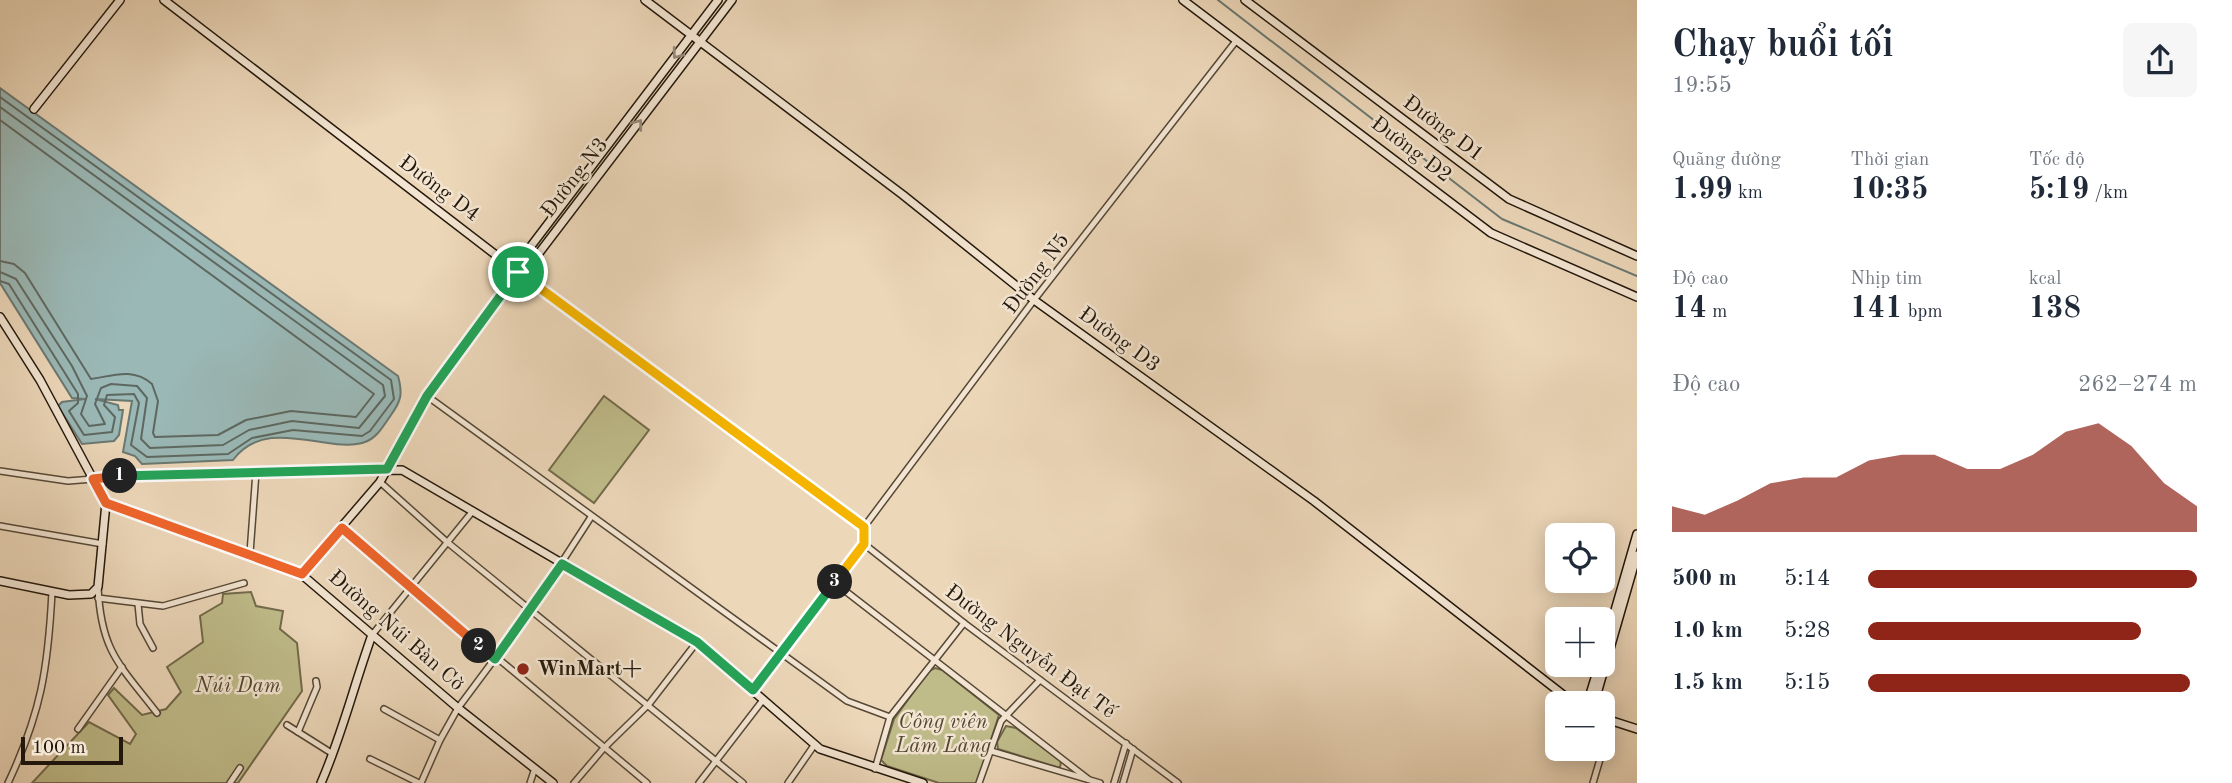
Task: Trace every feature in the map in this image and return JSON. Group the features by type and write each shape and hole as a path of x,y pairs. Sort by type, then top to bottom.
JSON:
{"street":[{"path":"34,108 120,0"},
{"name":"Đường D4","path":"164,0 518,272 864,527"},
{"name":"Đường D3","path":"645,0 892,187 1034,300 1314,501 1558,691"},
{"name":"Đường N3","path":"518,272 528,250 718,0"},
{"name":"Đường N3","path":"518,272 536,257 732,0"},
{"name":"Đường D2","path":"1183,0 1491,233 1637,297"},
{"name":"Đường D1","path":"1245,0 1509,200 1637,256"},
{"name":"Đường N5","path":"864,527 1034,300 1237,41"},
{"path":"302,574 380,482 427,396 518,272"},
{"path":"0,317 40,380 106,503 98,587 99,619 108,648 157,713"},
{"path":"427,396 848,701 890,717"},
{"path":"0,471 68,481 132,475 402,470 697,642 828,753 923,783"},
{"path":"250,553 256,472"},
{"path":"380,482 447,542 743,783"},
{"name":"Đường Núi Bàn Cờ","path":"106,503 302,574 458,708 553,783"},
{"path":"321,783 372,635 472,512"},
{"path":"370,759 420,783 458,708 531,610 591,517"},
{"path":"0,526 103,544"},
{"path":"753,690 864,544 864,527"},
{"path":"342,528 495,659 647,783"},
{"path":"1615,610 1637,534"},
{"name":"Đường Nguyễn Đạt Tế","path":"864,544 964,623 1178,783"},
{"path":"1598,691 1637,555"},
{"path":"0,581 79,596 91,594 98,587"},
{"path":"98,598 163,606 244,583"},
{"path":"835,583 1088,779"},
{"path":"8,783 38,712 46,674 52,592"},
{"path":"138,604 140,624 153,648"},
{"path":"875,769 890,717 964,623"},
{"path":"574,783 603,748 649,704 697,642"},
{"path":"78,729 122,667"},
{"path":"979,783 1002,721 1040,680"},
{"path":"298,732 314,697 316,681"},
{"path":"699,783 763,700"},
{"path":"384,709 440,740"},
{"path":"1615,722 1637,729"},
{"path":"287,724 333,754"},
{"path":"1114,783 1126,743"},
{"path":"788,783 815,744"},
{"path":"1123,783 1133,749"},
{"path":"991,751 1100,783"},
{"path":"1593,783 1599,761"},
{"path":"230,783 240,768"},
{"path":"530,783 535,768"}],"green space":[{"path":"604,396 649,430 594,503 549,470"},
{"name":"Núi Dạm","path":"251,592 256,606 283,611 280,629 297,643 302,691 238,783 32,783 89,722 130,744 136,734 108,695 114,688 142,715 166,709 181,692 167,667 203,642 200,616 222,603 223,594"},
{"name":"Công viên Lãm Làng","path":"935,668 942,670 999,715 977,783 939,783 887,766 881,760 894,719 929,671"},
{"path":"1006,726 1016,728 1061,761 1060,768 998,749 997,742"}],"water":[{"path":"0,88 398,376 401,393 399,401 377,434 365,442 350,445 298,439 263,440 247,447 233,460 142,464 135,456 123,452 132,401 95,399 118,405 119,410 123,410 119,435 114,441 82,444 58,406 62,402 85,399 72,398 0,283"}],"waterway":[{"path":"1218,0 1502,219 1637,276"}],"place":[{"name":"WinMart+","path":"523,669"}],"route":[{"path":"518,272 864,527 864,544 753,690 697,642 562,564 495,659 342,528 302,574 106,503 93,479 132,475 387,469 427,396 518,272"}]}
